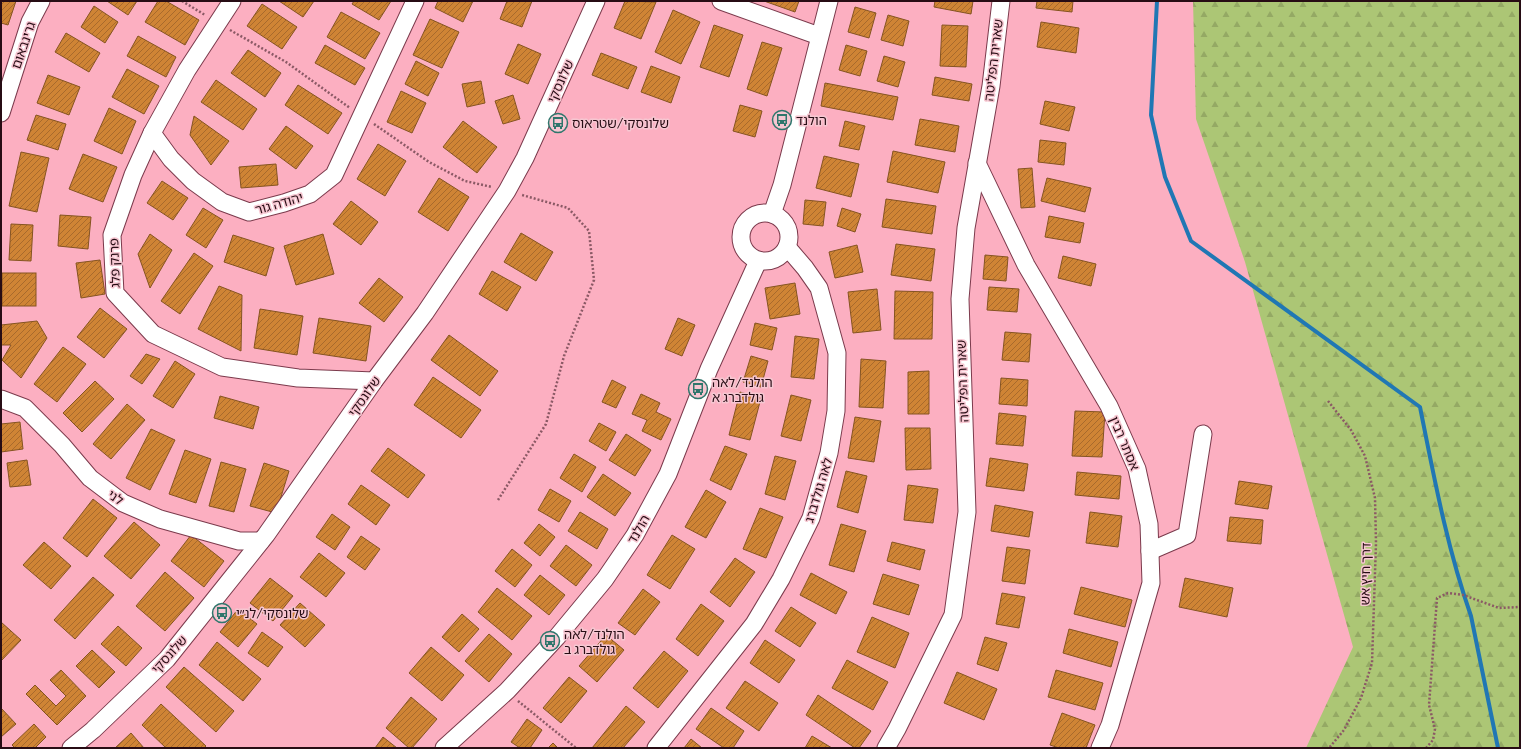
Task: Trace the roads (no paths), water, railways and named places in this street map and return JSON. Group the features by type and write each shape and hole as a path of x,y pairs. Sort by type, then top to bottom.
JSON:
{"street":[{"name":"גרינבאום","path":"1,113 30,22 41,1"},
{"name":"פרנק פלג","path":"232,1 187,70 152,133 133,175 112,235 115,293 153,334 222,366 298,378 374,381"},
{"name":"יהודה גור","path":"152,133 172,159 193,181 222,202 250,212 310,194 334,175 414,1"},
{"name":"שלונסקי","path":"71,748 93,730 167,659 260,541 374,381 425,313 507,191 525,158 596,1"},
{"path":"721,1 819,36"},
{"path":"772,214 782,185 828,1"},
{"name":"שארית הפליטה","path":"886,748 897,729 952,615 967,512 960,299 966,228 991,86 1001,1"},
{"name":"אסתר רבין","path":"977,163 1026,265 1112,413 1137,469 1149,524 1151,583 1110,725 1100,748"},
{"path":"762,213 772,214 780,218 787,226 789,235 787,247 784,253 775,259 767,262 758,261 749,256 743,248 740,240 741,231 746,222 754,215 762,213"},
{"name":"לאה גולדברג","path":"656,748 754,624 781,579 811,518 829,453 836,411 837,353 819,288 805,268 787,247"},
{"name":"הולנד","path":"444,748 507,691 557,637 605,579 636,535 668,474 709,369 758,261"},
{"name":"לני","path":"1,399 25,408 62,445 90,478 123,503 160,519 238,541 260,541"},
{"path":"1150,551 1187,535 1203,434"}],"waterway":[{"path":"1157,1 1151,115 1165,177 1191,241 1420,407 1448,538 1462,590 1471,616 1498,748"}],"place":[{"name":"הולנד","path":"782,120"},
{"name":"שלונסקי/שטראוס","path":"558,123"},
{"name":"הולנד/לאה גולדברג א","path":"698,389"},
{"name":"שלונסקי/לנ״י","path":"222,613"},
{"name":"הולנד/לאה גולדברג ב","path":"550,641"}]}
